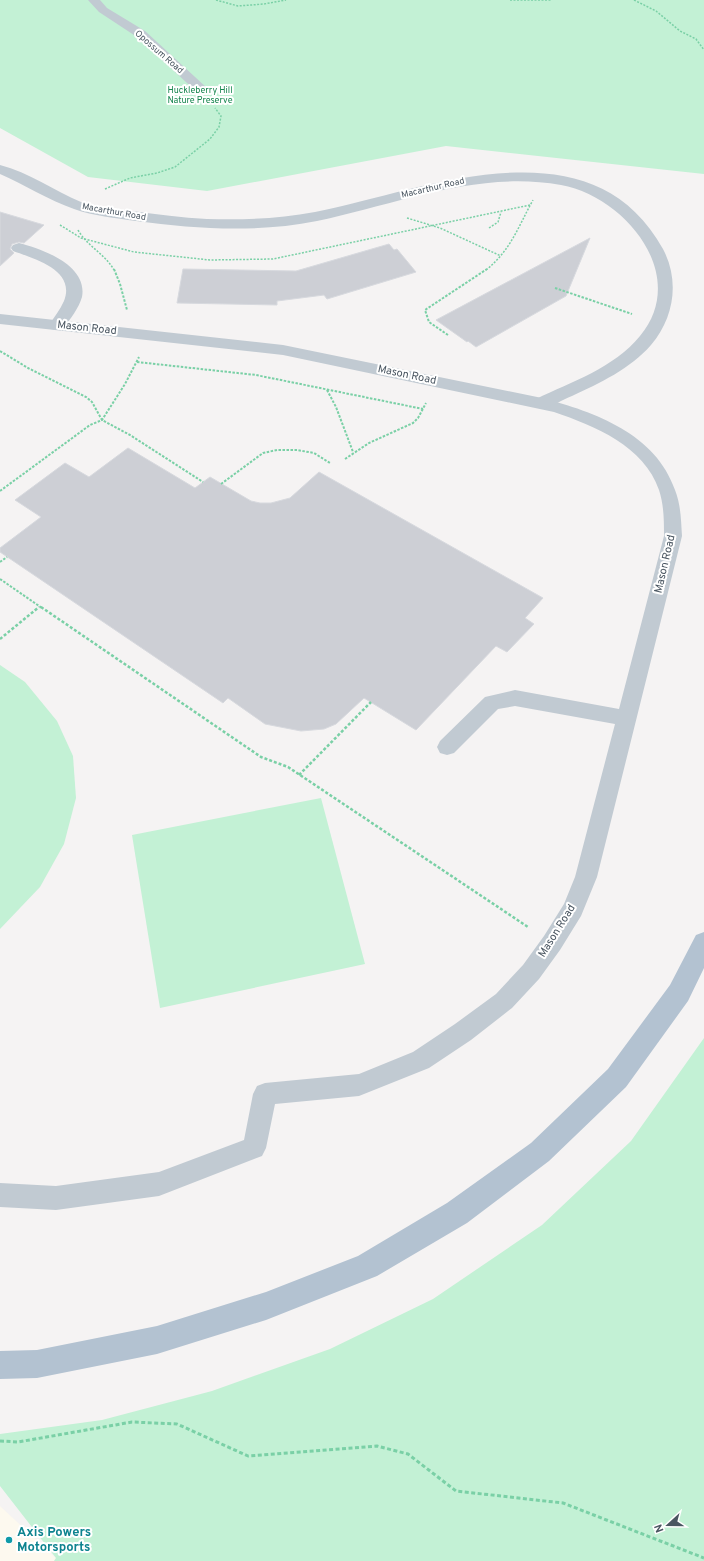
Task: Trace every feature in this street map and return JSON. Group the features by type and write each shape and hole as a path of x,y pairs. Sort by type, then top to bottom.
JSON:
{"main road":[{"path":"0,1365 36,1364 157,1340 266,1306 367,1266 457,1213 540,1152 616,1078 679,993 704,943"}],"street":[{"name":"Macarthur Road","path":"0,169 60,198 83,207 161,220 226,224 267,222 315,217 444,184 479,178 515,176 549,179 582,186 605,196 626,211 644,231 657,253 666,278 666,304 658,323 640,346 622,362 602,374 542,403"},
{"path":"19,248 56,262 65,270 72,281 74,292 69,306 57,325"}],"lane":[{"name":"Opossum Road","path":"94,0 103,10 141,34 203,91"},
{"name":"Mason Road","path":"0,319 283,350 542,403 570,411 597,421 620,435 644,453 665,484 671,503 673,536 586,877 573,909 552,943 531,972 504,1001 463,1032 421,1060 359,1085 265,1094 254,1148 159,1184 56,1198 0,1195"},
{"path":"448,747 492,702 515,698 626,718"}],"path":[{"path":"216,0 238,6 264,4 286,0"},
{"path":"510,0 542,2 550,0"},
{"path":"634,0 656,10 680,31 696,39 704,50"},
{"path":"100,191 130,178 157,173 175,167 210,139 219,127 221,116 203,91"},
{"path":"448,335 428,321 425,317 425,310 479,275 501,256 514,238 530,205 549,179"},
{"path":"123,299 116,273 108,261 81,238 104,245 161,256 210,260 273,259 530,205"},
{"path":"489,228 497,224 501,217 501,212"},
{"path":"401,216 432,226 501,256"},
{"path":"555,288 658,323"},
{"path":"0,351 34,372 86,397 92,402 102,420 130,435 203,482"},
{"path":"136,362 256,374 423,409"},
{"path":"345,459 371,440 413,423 423,409 434,381"},
{"path":"0,491 90,425 102,420 125,384"},
{"path":"327,389 336,407 353,452"},
{"path":"221,484 263,454 277,450 297,450 314,453 330,463"},
{"path":"0,562 7,557"},
{"path":"0,579 261,757 288,767 552,943"},
{"path":"0,639 39,606"},
{"path":"300,775 371,702"},
{"path":"0,1441 18,1442 132,1422 177,1424 248,1456 377,1446 408,1454 456,1491 563,1504 704,1558"}],"shaded area":[{"path":"0,1506 56,1558 54,1561 0,1561"}],"green space":[{"name":"Huckleberry Hill Nature Preserve","path":"0,0 704,0 704,174 446,146 207,191 88,177 0,128"},
{"path":"0,665 25,682 57,721 73,756 76,798 64,844 40,887 0,929"},
{"path":"321,798 365,964 160,1008 132,835"},
{"path":"704,1038 704,1561 54,1561 56,1558 0,1486 0,1434 102,1420 212,1391 330,1349 433,1299 542,1225 631,1141"}],"building":[{"path":"0,212 44,225 24,243 19,242 12,244 10,249 14,253 0,266"},
{"path":"590,238 566,296 476,347 436,320"},
{"path":"389,244 394,250 397,249 416,272 327,299 324,295 277,301 277,305 177,303 183,269 296,271"},
{"path":"128,448 195,488 210,477 251,501 260,503 271,503 290,498 319,472 543,598 525,618 534,624 507,652 496,646 416,730 364,698 336,724 324,729 301,731 265,724 228,698 223,703 0,552 0,548 41,517 15,500 65,463 89,477"}],"place":[{"name":"Axis Powers Motorsports","path":"9,1540"}]}
